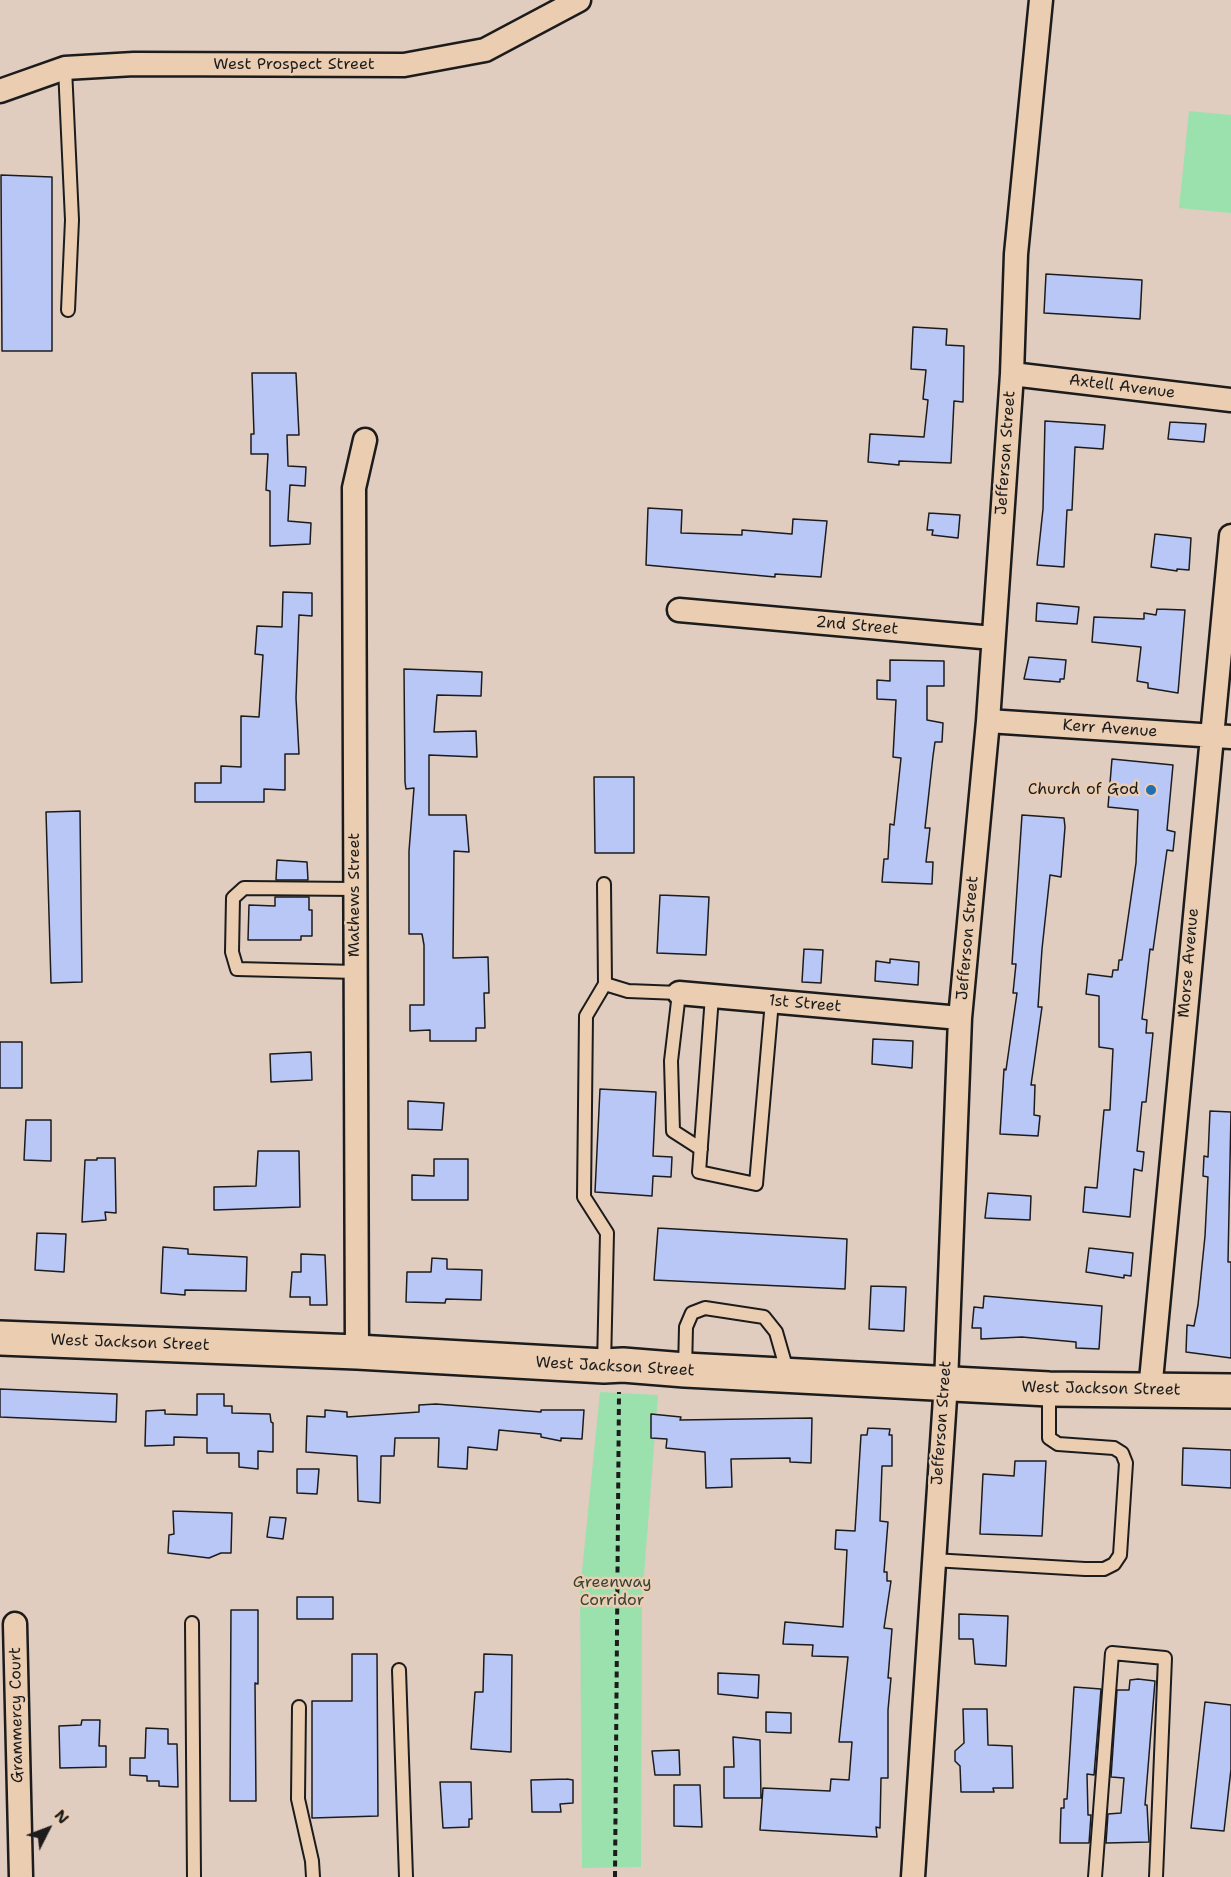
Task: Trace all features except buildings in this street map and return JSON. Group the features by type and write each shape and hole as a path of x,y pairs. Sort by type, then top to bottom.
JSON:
{"street":[{"name":"West Prospect Street","path":"0,91 65,68 134,64 404,65 485,50 579,0"},
{"name":"Jefferson Street","path":"913,1877 946,1383 960,1018 988,721 1012,374 1016,254 1041,0"},
{"name":"Axtell Avenue","path":"1012,374 1231,400"},
{"name":"Mathews Street","path":"357,1352 354,488 365,440"},
{"name":"Morse Avenue","path":"1150,1391 1221,736 1231,536"},
{"name":"2nd Street","path":"679,610 993,638"},
{"name":"Kerr Avenue","path":"988,721 1221,736"},
{"name":"1st Street","path":"679,993 960,1018"},
{"name":"West Jackson Street","path":"0,1338 357,1352 1049,1389 1231,1391"},
{"name":"Grammercy Court","path":"15,1624 21,1877"}],"lane":[{"path":"65,68 72,220 68,310"},
{"path":"604,884 605,984 586,1016 584,1197 607,1233 614,1365"},
{"path":"355,890 244,888 233,898 232,952 237,969 356,972"},
{"name":"1st Street","path":"605,984 628,991 679,993"},
{"path":"679,993 671,1061 673,1131 701,1149"},
{"path":"712,996 699,1172 756,1184 772,1001"},
{"path":"685,1370 686,1327 692,1313 705,1308 764,1317 776,1332 788,1376"},
{"path":"933,1560 1086,1569 1104,1569 1114,1564 1120,1555 1126,1463 1122,1453 1114,1448 1058,1444 1049,1438 1049,1389"},
{"path":"192,1623 194,1877"},
{"path":"1095,1877 1112,1653 1165,1658 1156,1877"},
{"path":"399,1670 406,1877"},
{"path":"299,1707 298,1799 312,1861 312,1877"}],"path":[{"path":"614,1365 619,1390 615,1877"}],"green space":[{"path":"1189,111 1231,115 1231,213 1179,208"},
{"name":"Greenway Corridor","path":"600,1392 658,1395 642,1601 641,1867 582,1868 580,1591"}],"place":[{"name":"Church of God","path":"1151,790"}]}
